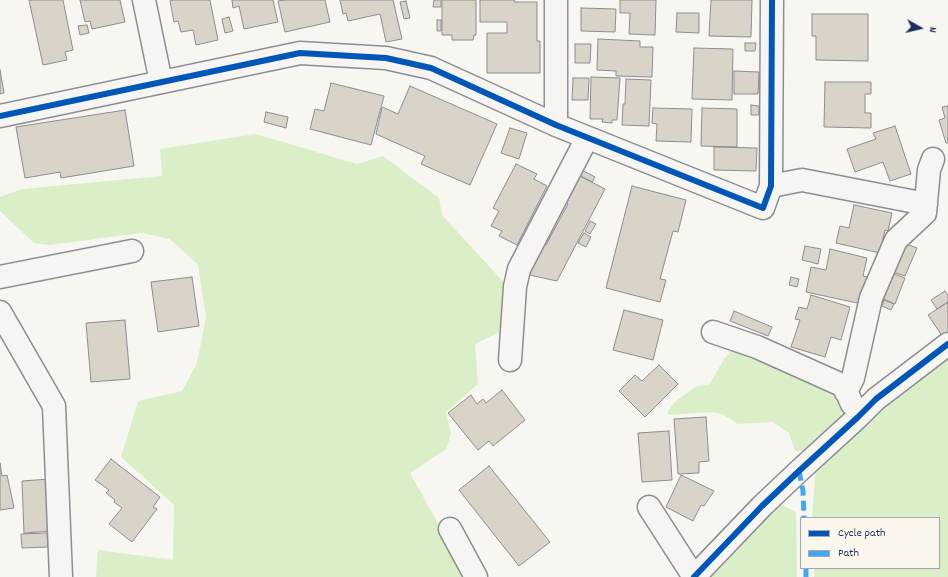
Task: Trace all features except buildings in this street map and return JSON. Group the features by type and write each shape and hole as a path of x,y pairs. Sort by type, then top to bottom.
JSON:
{"street":[{"path":"144,0 161,82"},
{"path":"556,0 556,125"},
{"path":"0,116 300,53 386,58 431,68 556,125 763,208 771,186 772,0"},
{"path":"510,360 515,287 519,269 587,138"},
{"path":"846,392 853,378 871,298 896,240 926,214 929,170 933,159"},
{"path":"771,186 802,180 926,204"},
{"path":"0,277 132,251"},
{"path":"0,312 54,406 61,577"},
{"path":"712,332 763,350 844,386 858,417"},
{"path":"649,507 694,577 762,506 876,399 948,344"},
{"path":"450,529 476,577"}],"green space":[{"path":"256,134 357,164 383,156 439,198 442,215 509,288 506,329 475,344 478,384 446,412 451,434 446,449 410,473 468,577 96,577 98,550 173,560 174,505 121,457 138,401 182,391 197,363 206,317 198,265 170,239 141,233 49,245 34,243 0,211 0,197 22,189 162,176 160,149"},
{"path":"733,349 835,389 844,409 841,416 805,451 795,451 789,433 773,422 738,424 722,414 713,412 669,415 667,412 676,401 697,386 709,385 724,359"},
{"path":"948,356 948,577 814,577 814,569 940,569 940,517 812,517 816,465 882,405"},
{"path":"776,502 796,512 797,577 710,577"}],"marked path":[{"path":"799,471 803,491 804,517"},
{"path":"806,569 806,577"}],"cycle path":[{"path":"0,116 300,53 386,58 431,68 556,125 763,208 771,186 772,0"},
{"path":"694,577 762,506 876,399 948,344"}]}
